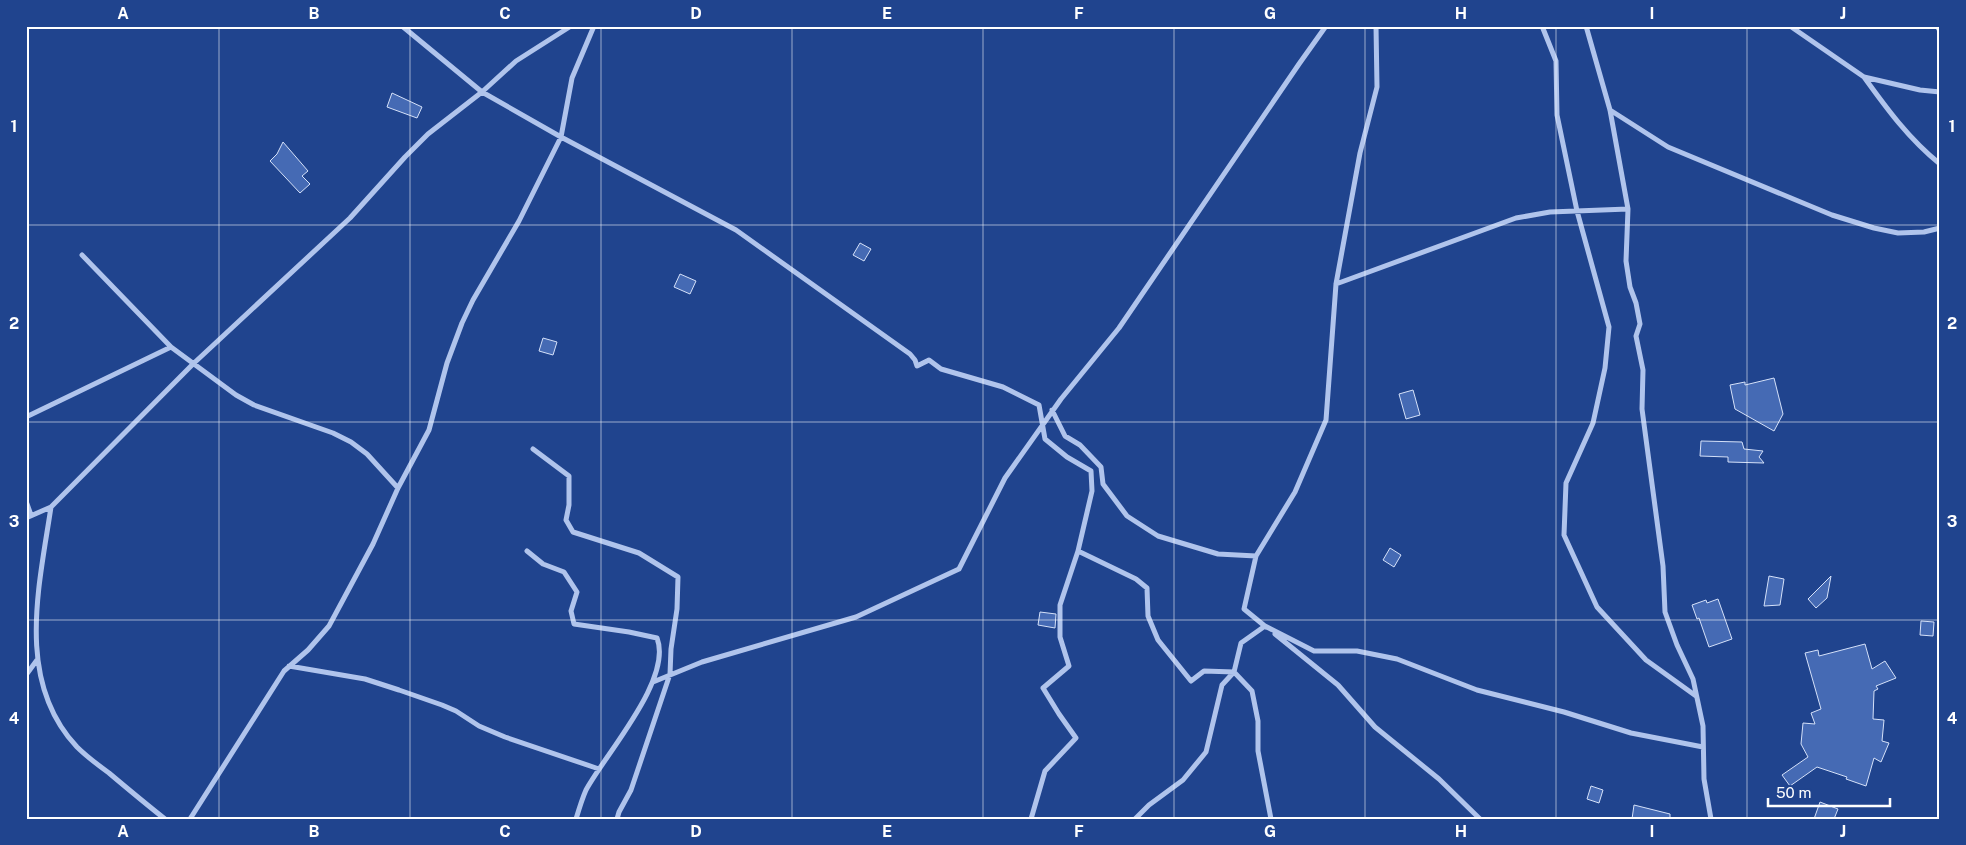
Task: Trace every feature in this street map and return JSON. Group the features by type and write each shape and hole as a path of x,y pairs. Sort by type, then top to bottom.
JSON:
{"street":[{"path":"402,26 482,92 561,137 736,230 910,354 917,366 929,360 941,369 1003,387 1040,405 1045,440 1067,458 1091,471 1092,491 1078,550 1060,605 1060,637 1069,666 1043,688 1076,738 1045,771 1031,819"},
{"path":"26,501 29,517 51,507 193,364 350,218 428,134 482,92 516,61 571,26"},
{"path":"190,819 284,671 319,639 329,626 373,544 398,488 430,430 447,363 462,323 473,300 519,221 561,137 572,78 594,26"},
{"path":"653,682 702,662 856,616 959,569 1005,478 1052,410 1118,328 1326,26"},
{"path":"1376,26 1377,87 1360,153 1336,284 1326,420 1295,492 1256,556 1244,609 1338,685 1375,727 1439,779 1480,819"},
{"path":"1542,26 1556,61 1557,115 1576,211 1609,327 1605,368 1593,423 1566,483 1564,536 1597,607 1646,660 1697,696"},
{"path":"1586,26 1610,110 1628,209 1626,261 1630,287 1636,303 1640,324 1636,336 1643,370 1642,409 1663,566 1665,612 1677,645 1693,679 1697,696 1703,726 1704,779 1710,819"},
{"path":"1790,26 1864,78 1894,120 1925,152 1940,164"},
{"path":"1937,26 1940,31"},
{"path":"1864,78 1920,90 1940,92"},
{"path":"1610,110 1668,147 1832,215 1898,233 1924,232 1940,228"},
{"path":"1336,284 1516,218 1550,212 1628,209"},
{"path":"82,255 171,346 193,364 236,395 254,405 333,433 351,442 367,454 398,488"},
{"path":"26,417 171,346"},
{"path":"1052,410 1065,436 1080,445 1101,467 1103,484 1127,516 1158,536 1218,554 1256,556"},
{"path":"533,449 569,476 569,505 566,520 573,532 639,553 678,577 677,608 671,649 670,674 631,790 617,819"},
{"path":"51,507 37,604 35,640 37,660 47,699 73,742 165,819"},
{"path":"1078,550 1136,579 1147,588 1148,616 1158,640 1191,681 1204,671 1234,672 1252,690 1258,721 1258,751 1271,819"},
{"path":"527,552 543,564 564,572 576,592 571,611 574,624 657,638 660,647 659,662 653,682 586,791 576,819"},
{"path":"1265,626 1314,651 1357,651 1397,659 1477,690 1564,712 1631,733 1703,747"},
{"path":"1135,819 1149,805 1183,780 1206,752 1222,685 1234,672 1241,643 1265,626"},
{"path":"26,675 37,660"},
{"path":"290,666 365,679 399,690 456,711 479,726 505,737 600,769"}],"building":[{"path":"392,93 422,107 417,118 387,107"},
{"path":"283,142 308,171 302,176 310,184 300,193 270,161 277,154"},
{"path":"860,243 871,249 864,261 853,255"},
{"path":"680,274 696,281 690,294 674,287"},
{"path":"543,338 557,342 553,355 539,351"},
{"path":"1774,378 1783,414 1774,431 1735,409 1730,385 1745,382 1745,385"},
{"path":"1413,390 1420,415 1406,419 1399,394"},
{"path":"1701,441 1742,442 1744,449 1763,451 1759,457 1764,463 1728,462 1728,457 1700,456"},
{"path":"1390,548 1401,555 1394,567 1383,560"},
{"path":"1769,576 1784,579 1780,605 1764,606"},
{"path":"1831,576 1827,598 1816,608 1808,599"},
{"path":"1718,599 1732,639 1709,647 1699,618 1697,619 1692,605 1706,600 1707,603"},
{"path":"1040,612 1056,614 1055,628 1038,625"},
{"path":"1921,621 1934,622 1933,636 1920,635"},
{"path":"1865,644 1872,669 1885,661 1896,678 1876,686 1878,689 1874,691 1873,719 1884,720 1882,741 1889,743 1881,762 1874,758 1866,786 1846,779 1847,777 1817,767 1790,786 1782,775 1808,757 1801,744 1803,723 1815,724 1811,713 1821,709 1805,653 1818,650 1819,656"},
{"path":"1591,786 1603,790 1599,803 1587,799"},
{"path":"1820,802 1838,809 1834,819 1814,819"},
{"path":"1634,805 1670,814 1670,819 1632,819"}]}
